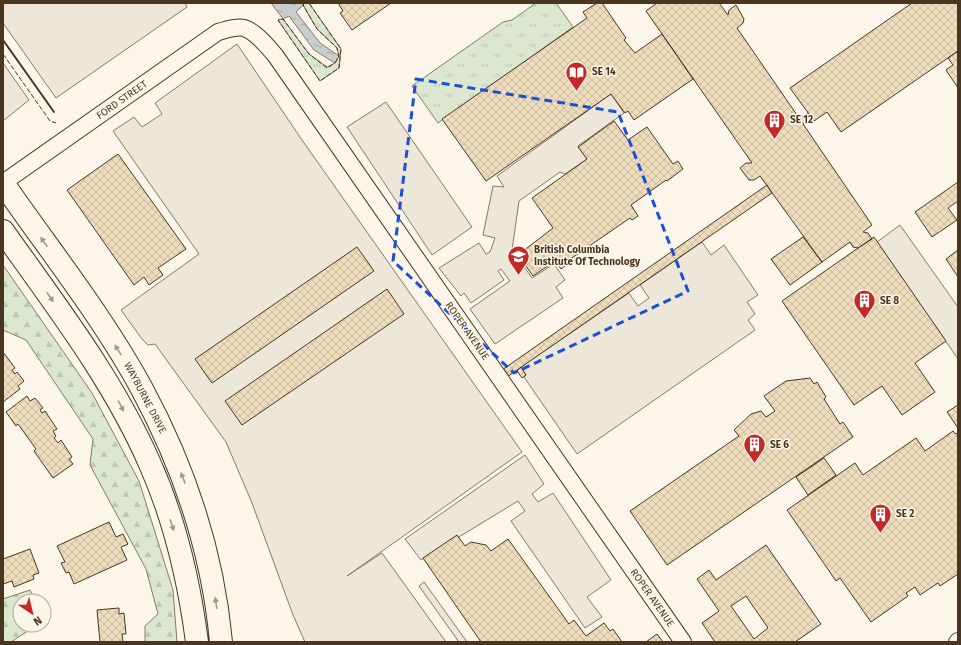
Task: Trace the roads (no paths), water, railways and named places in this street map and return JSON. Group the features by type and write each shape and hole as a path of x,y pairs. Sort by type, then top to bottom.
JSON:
{"street":[{"name":"FORD STREET","path":"3,183 218,32 244,28"},
{"name":"ROPER AVENUE","path":"244,28 261,39 275,55 683,642"},
{"name":"WAYBURNE DRIVE","path":"3,183 101,323 142,388 161,427 191,499 200,531 212,581 221,642"},
{"path":"3,231 88,351 139,439 163,498 177,539 190,593 197,642"}],"water":[{"path":"271,3 301,3 303,5 296,12 320,43 339,56 335,63 314,50 289,16 283,19"}],"place":[{"name":"SE 14","path":"577,92"},
{"name":"SE 12","path":"775,140"},
{"name":"British Columbia Institute Of Technology","path":"519,276"},
{"name":"SE 8","path":"864,320"},
{"name":"SE 6","path":"755,464"},
{"name":"SE 2","path":"881,534"}]}
